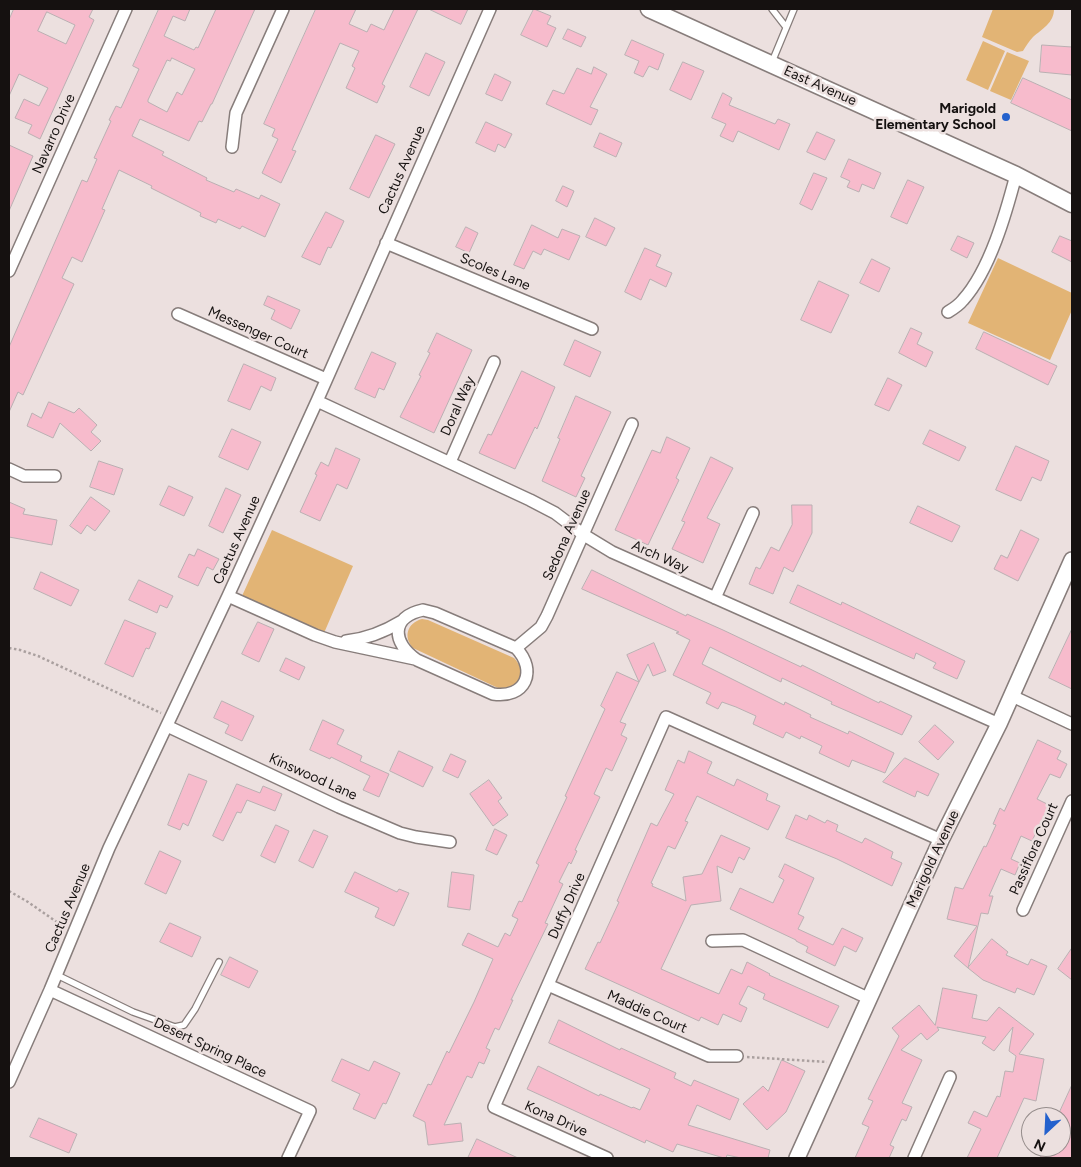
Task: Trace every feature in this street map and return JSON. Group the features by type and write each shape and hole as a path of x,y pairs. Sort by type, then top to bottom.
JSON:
{"main road":[{"name":"East Avenue","path":"649,9 1016,175 1072,204"}],"street":[{"name":"Navarro Drive","path":"9,271 126,9"},
{"path":"232,147 236,113 283,9"},
{"name":"Cactus Avenue","path":"9,1082 57,975 110,848 317,402 490,9"},
{"path":"948,312 962,302 972,289 991,252 1007,209 1016,175"},
{"name":"Scoles Lane","path":"386,242 592,329"},
{"name":"Messenger Court","path":"178,314 326,380"},
{"name":"Doral Way","path":"450,462 494,362"},
{"name":"Arch Way","path":"317,402 450,462 555,513 584,535 612,552 999,724"},
{"name":"Sedona Avenue","path":"516,648 540,627 584,535 632,424"},
{"path":"9,469 24,476 54,476"},
{"path":"716,598 752,513"},
{"name":"Marigold Avenue","path":"797,1158 941,840 1012,696 1072,560"},
{"path":"228,596 335,642 417,660"},
{"path":"335,642 368,638 383,632 407,616 423,610 516,648 524,656 527,664 525,681 512,693 503,695 493,694 417,660 407,653 400,643 399,632 402,621"},
{"path":"1012,696 1072,724"},
{"name":"Duffy Drive","path":"494,1107 666,717 941,840"},
{"name":"Kinswood Lane","path":"169,722 339,807 400,832 416,837 450,842"},
{"name":"Passiflora Court","path":"1023,910 1072,801"},
{"path":"712,941 743,940 870,999"},
{"name":"Maddie Court","path":"548,985 709,1056 737,1056"},
{"name":"Desert Spring Place","path":"50,990 310,1111 288,1158"},
{"path":"914,1158 950,1078"},
{"name":"Kona Drive","path":"494,1107 607,1158"}],"lane":[{"path":"772,9 786,27"},
{"path":"771,64 794,9"},
{"path":"57,975 133,1012 175,1027 184,1025 195,1009 219,962"}],"path":[{"path":"9,648 38,656 169,722"},
{"path":"9,891 66,928"},
{"path":"737,1056 840,1063"}],"shaded area":[{"path":"993,9 1054,9 1052,18 1047,25 1032,39 1023,51 1017,52 982,37"},
{"path":"983,41 1005,51 988,90 966,80"},
{"path":"1007,52 1029,61 1011,100 990,91"},
{"path":"998,258 1072,293 1072,310 1050,360 968,323"},
{"path":"272,530 353,566 324,633 242,596"},
{"path":"422,619 514,658 521,670 521,675 516,685 505,689 498,688 413,648 408,639 408,631 413,624"}],"building":[{"path":"14,9 93,9 89,17 94,20 40,139 28,133 32,125 15,118 24,99 39,106 48,88 19,74 9,96 9,20","holes":["47,12 75,25 66,44 38,31"]},
{"path":"159,9 190,9 185,21 173,16 164,36 194,50 196,47 198,48 216,9 255,9 212,104 202,122 199,121 189,141 140,119 132,136 164,152 162,155 207,178 206,180 234,192 236,189 259,199 261,195 280,204 265,237 242,226 240,229 218,219 216,223 200,216 201,213 119,170 102,209 105,210 82,262 72,257 62,278 74,284 23,395 18,392 9,412 9,347 82,180 87,182 97,159 94,158 111,121 109,120 116,106 121,108 139,69 133,66","holes":["172,58 195,69 182,95 177,92 167,112 148,102 167,60 170,61"]},
{"path":"316,9 356,9 349,24 367,32 371,24 384,30 394,9 418,9 382,84 385,86 377,103 346,88 355,68 352,66 359,51 340,43 292,150 296,151 281,183 262,173 278,139 272,136 275,129 264,124"},
{"path":"429,9 468,9 461,24"},
{"path":"534,9 551,16 547,24 556,28 547,47 521,35"},
{"path":"568,29 586,37 581,47 563,39"},
{"path":"632,40 664,54 658,70 649,66 643,77 634,73 639,61 625,55"},
{"path":"1042,45 1072,47 1072,75 1040,72"},
{"path":"426,53 445,62 429,96 410,87"},
{"path":"683,62 704,71 691,100 670,90"},
{"path":"594,67 607,74 590,107 598,110 591,125 546,104 553,90 564,94 577,68 591,74"},
{"path":"495,74 511,82 502,101 486,94"},
{"path":"1023,78 1072,100 1072,131 1011,103"},
{"path":"723,93 732,98 729,105 775,124 778,119 790,124 779,150 738,131 733,142 720,136 726,124 712,118"},
{"path":"486,122 512,134 505,148 498,144 495,152 476,143"},
{"path":"817,132 835,140 825,160 807,152"},
{"path":"600,133 622,143 616,157 594,147"},
{"path":"376,135 395,144 369,198 350,189"},
{"path":"9,145 33,156 9,211"},
{"path":"849,159 881,173 874,189 862,184 859,192 847,187 850,181 841,177"},
{"path":"814,173 827,178 812,210 800,204"},
{"path":"908,180 924,187 907,224 891,217"},
{"path":"563,186 574,191 567,207 556,201"},
{"path":"326,212 344,221 331,248 328,247 320,265 302,257"},
{"path":"595,218 615,228 606,246 586,237"},
{"path":"532,225 558,238 562,229 580,236 569,260 544,249 541,255 533,251 524,269 514,265"},
{"path":"466,227 478,233 469,253 456,247"},
{"path":"958,236 974,243 967,258 951,250"},
{"path":"1060,236 1072,241 1072,262 1052,252"},
{"path":"645,248 661,255 656,266 672,273 666,287 650,279 641,300 625,292"},
{"path":"872,259 890,268 879,292 860,283"},
{"path":"819,281 849,295 831,333 801,320"},
{"path":"268,296 300,310 291,329 271,319 275,310 264,305"},
{"path":"911,328 922,333 917,344 933,352 926,367 899,353"},
{"path":"984,332 1057,366 1048,385 976,349"},
{"path":"437,333 472,350 434,433 400,417 421,376 419,375"},
{"path":"575,340 601,352 590,377 564,365"},
{"path":"372,352 396,363 384,390 379,388 375,398 355,389"},
{"path":"244,364 276,378 271,391 261,386 250,410 228,401"},
{"path":"522,371 555,387 537,429 535,427 515,469 479,453 488,434 491,435"},
{"path":"888,378 902,385 889,411 875,405"},
{"path":"576,396 611,412 581,476 585,478 576,497 542,481"},
{"path":"49,402 74,413 79,408 97,425 91,432 101,441 91,451 60,423 53,438 27,426 32,413 41,418"},
{"path":"232,429 261,442 248,470 219,457"},
{"path":"930,430 966,447 959,461 923,444"},
{"path":"667,437 690,448 676,478 679,480 648,545 615,530 652,450 660,453"},
{"path":"1016,446 1049,461 1041,481 1032,477 1021,501 996,490"},
{"path":"336,448 360,459 347,489 337,484 320,521 300,512 321,462 328,466"},
{"path":"711,457 733,468 707,518 720,524 703,563 672,549 685,522 682,521"},
{"path":"99,461 123,469 114,495 90,487"},
{"path":"169,486 193,497 184,516 160,505"},
{"path":"226,488 241,495 223,533 209,526"},
{"path":"91,497 110,511 95,531 87,525 81,534 70,526"},
{"path":"9,502 25,509 23,514 57,520 52,545 9,537"},
{"path":"792,505 812,505 812,533 793,572 784,567 773,594 749,584 756,567 760,569 771,547 779,551 792,525"},
{"path":"918,506 960,526 952,542 910,523"},
{"path":"1021,530 1039,539 1018,581 994,569 1001,555 1007,558"},
{"path":"198,549 219,559 213,570 207,567 198,586 178,577 189,554 194,556"},
{"path":"592,570 686,616 687,614 801,667 802,665 879,703 880,701 912,716 902,735 831,704 832,702 782,678 781,682 710,647 702,664 784,705 785,702 811,715 810,717 848,734 849,731 894,753 885,773 852,760 849,767 819,753 822,746 801,736 800,739 786,732 783,738 753,724 756,716 722,702 718,709 706,703 711,693 673,675 690,640 676,633 679,632 582,589"},
{"path":"41,572 79,590 71,606 34,589"},
{"path":"139,580 173,596 167,608 160,605 157,613 129,600"},
{"path":"798,585 841,605 842,602 965,661 957,679 933,668 936,663 916,653 914,659 790,603"},
{"path":"125,620 156,633 149,649 146,648 133,677 105,664"},
{"path":"258,622 274,629 259,662 242,654"},
{"path":"1072,629 1072,689 1049,678"},
{"path":"654,643 666,671 653,676 648,664 639,682 627,655"},
{"path":"286,658 305,667 299,680 280,671"},
{"path":"617,672 639,682 620,722 626,724 621,735 627,738 612,771 606,768 594,794 600,797 575,850 577,851 571,864 569,862 559,882 563,884 545,923 548,924 511,1000 513,1000 499,1030 495,1028 486,1048 490,1050 484,1064 479,1062 472,1078 467,1076 444,1125 461,1123 463,1141 428,1145 425,1122 413,1116 428,1084 431,1085 447,1051 449,1053 493,959 462,945 468,933 498,947 505,933 510,936 518,919 512,916 519,901 522,902 539,865 536,863 605,709 601,706"},
{"path":"222,701 254,716 242,741 225,733 229,725 214,718"},
{"path":"323,720 344,730 337,744 362,756 360,761 389,774 379,797 363,790 370,776 331,757 330,759 310,750"},
{"path":"935,725 954,742 938,760 919,742"},
{"path":"1038,740 1061,751 1057,759 1067,764 1060,778 1050,774 1037,799 1049,805 1032,841 1021,836 1011,859 1020,863 1015,875 1001,869 989,896 993,896 988,914 981,913 968,968 954,956 977,926 947,919 955,887 963,889 984,846 986,847 996,825 993,824 1000,808 1004,811"},
{"path":"399,751 433,767 423,787 390,771"},
{"path":"689,751 712,762 707,773 734,786 737,779 768,794 766,800 780,806 768,830 697,796 685,821 688,822 675,849 668,846 651,883 653,884 652,886 686,901 683,877 702,874 721,835 750,848 744,860 739,857 732,873 717,866 721,901 691,905 661,969 719,994 731,969 742,974 747,962 769,975 839,1006 828,1028 763,999 765,994 748,986 739,1004 747,1008 741,1022 723,1014 718,1025 701,1017 699,1021 585,969 598,942 600,943 619,902 617,901 651,823 657,826 674,794 665,790 678,760 684,763"},
{"path":"451,754 466,761 458,778 443,771"},
{"path":"905,758 939,774 928,796 917,791 915,797 883,782"},
{"path":"189,774 207,781 188,826 183,823 180,830 168,825"},
{"path":"489,780 502,798 498,801 508,815 493,826 470,794"},
{"path":"237,784 260,793 263,786 282,794 275,811 247,800 241,813 237,812 223,841 213,836"},
{"path":"796,815 807,820 809,815 825,823 827,820 838,825 836,831 862,843 865,838 893,852 891,858 902,863 892,886 837,859 786,838"},
{"path":"276,825 289,831 275,863 261,856"},
{"path":"495,829 507,835 497,855 486,850"},
{"path":"314,830 328,836 313,868 299,861"},
{"path":"160,851 181,861 166,894 145,884"},
{"path":"785,864 814,878 798,914 804,917 798,929 833,945 842,928 863,938 856,952 844,946 835,966 806,952 808,947 796,940 730,909 740,888 773,903 784,880 779,877"},
{"path":"355,872 397,892 399,889 409,893 394,926 375,917 379,908 345,892"},
{"path":"452,872 474,875 470,910 448,907"},
{"path":"170,923 201,937 192,957 160,942"},
{"path":"992,939 1008,952 1006,955 1028,965 1031,959 1047,966 1034,995 1017,988 1015,993 983,980 968,968"},
{"path":"1072,948 1072,980 1058,969"},
{"path":"230,957 258,971 249,988 221,975"},
{"path":"943,988 977,995 972,1018 987,1021 999,1007 1034,1034 1019,1054 1044,1059 1036,1101 1024,1098 997,1158 967,1158 981,1129 968,1123 974,1111 987,1117 997,1096 1000,1097 1005,1071 1013,1072 1016,1056 1009,1051 1013,1027 994,1051 982,1043 986,1037 937,1027 939,1030 927,1040 921,1033 901,1050 922,1060 902,1103 912,1107 906,1121 902,1119 890,1145 894,1147 889,1158 855,1158 869,1127 862,1124 873,1101 868,1099 899,1036 892,1028 919,1005 935,1025"},
{"path":"559,1020 620,1050 621,1048 676,1073 674,1078 691,1086 694,1080 739,1099 730,1120 697,1105 688,1125 770,1150 768,1158 741,1158 727,1155 724,1158 677,1144 673,1152 646,1140 645,1143 527,1089 538,1066 599,1096 600,1094 640,1110 650,1089 549,1043"},
{"path":"342,1059 369,1071 374,1061 400,1073 386,1104 383,1103 375,1119 353,1109 360,1094 332,1081"},
{"path":"782,1060 805,1071 786,1112 767,1130 743,1104 763,1086 768,1091"},
{"path":"1072,1085 1072,1158 1040,1158 1071,1157 1071,1107 1062,1107"},
{"path":"39,1118 77,1134 69,1153 30,1137"},
{"path":"477,1139 518,1158 468,1158"}],"place":[{"name":"Marigold Elementary School","path":"1006,117"}]}
